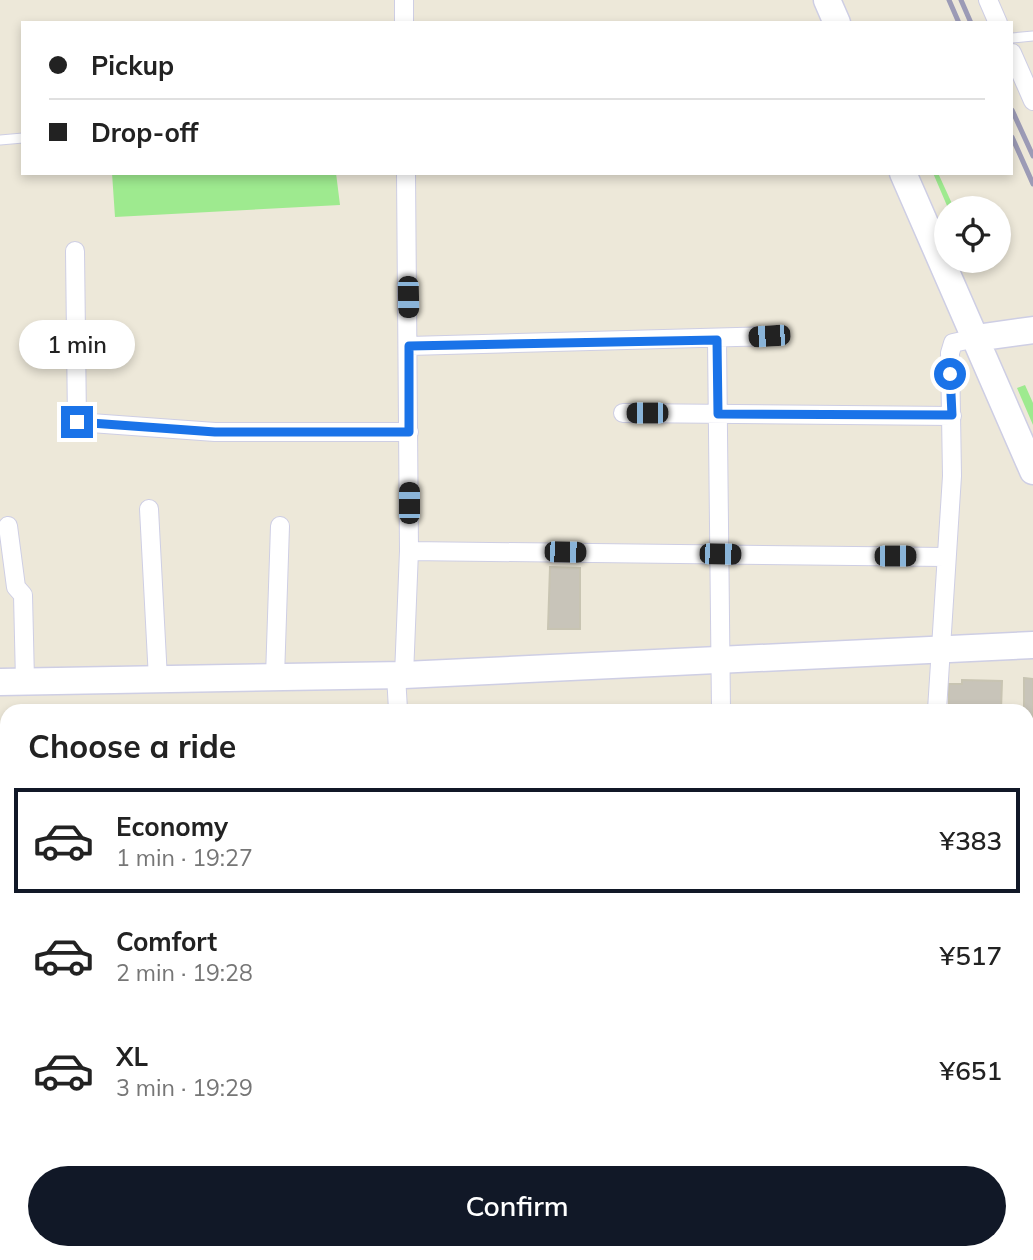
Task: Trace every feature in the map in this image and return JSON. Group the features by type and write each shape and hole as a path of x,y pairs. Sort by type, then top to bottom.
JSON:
{"street":[{"path":"404,0 404,21"},
{"path":"827,0 836,21"},
{"path":"988,0 997,21"},
{"path":"1013,55 1033,101"},
{"path":"398,704 409,551 406,175"},
{"path":"904,175 1033,471"},
{"path":"75,251 77,422 215,432 409,432"},
{"path":"937,704 952,475 951,346 953,343 976,338 1033,330"},
{"path":"409,346 717,340 769,336"},
{"path":"717,340 721,704"},
{"path":"623,413 952,415"},
{"path":"149,509 158,679"},
{"path":"8,526 16,587 23,595 12,681 400,675 939,652 1033,645"},
{"path":"275,677 280,526"},
{"path":"409,551 945,557"}],"lane":[{"path":"1013,38 1033,36"},
{"path":"0,140 21,138"}],"green space":[{"path":"112,175 336,175 340,205 115,217"},
{"path":"934,175 939,175 949,196 943,196"},
{"path":"1025,385 1033,403 1033,425 1017,388"}],"building":[{"path":"550,567 580,568 580,629 548,629"},
{"path":"1024,678 1033,679 1033,704 1024,704"},
{"path":"962,680 1002,681 1001,704 949,704 949,684 962,684"}],"railway":[{"path":"949,0 958,21"},
{"path":"961,0 970,21"},
{"path":"1013,112 1033,156"},
{"path":"1013,139 1033,184"}],"route":[{"path":"77,422 215,432 409,432 409,346 717,340 718,414 952,415 950,374"}]}
